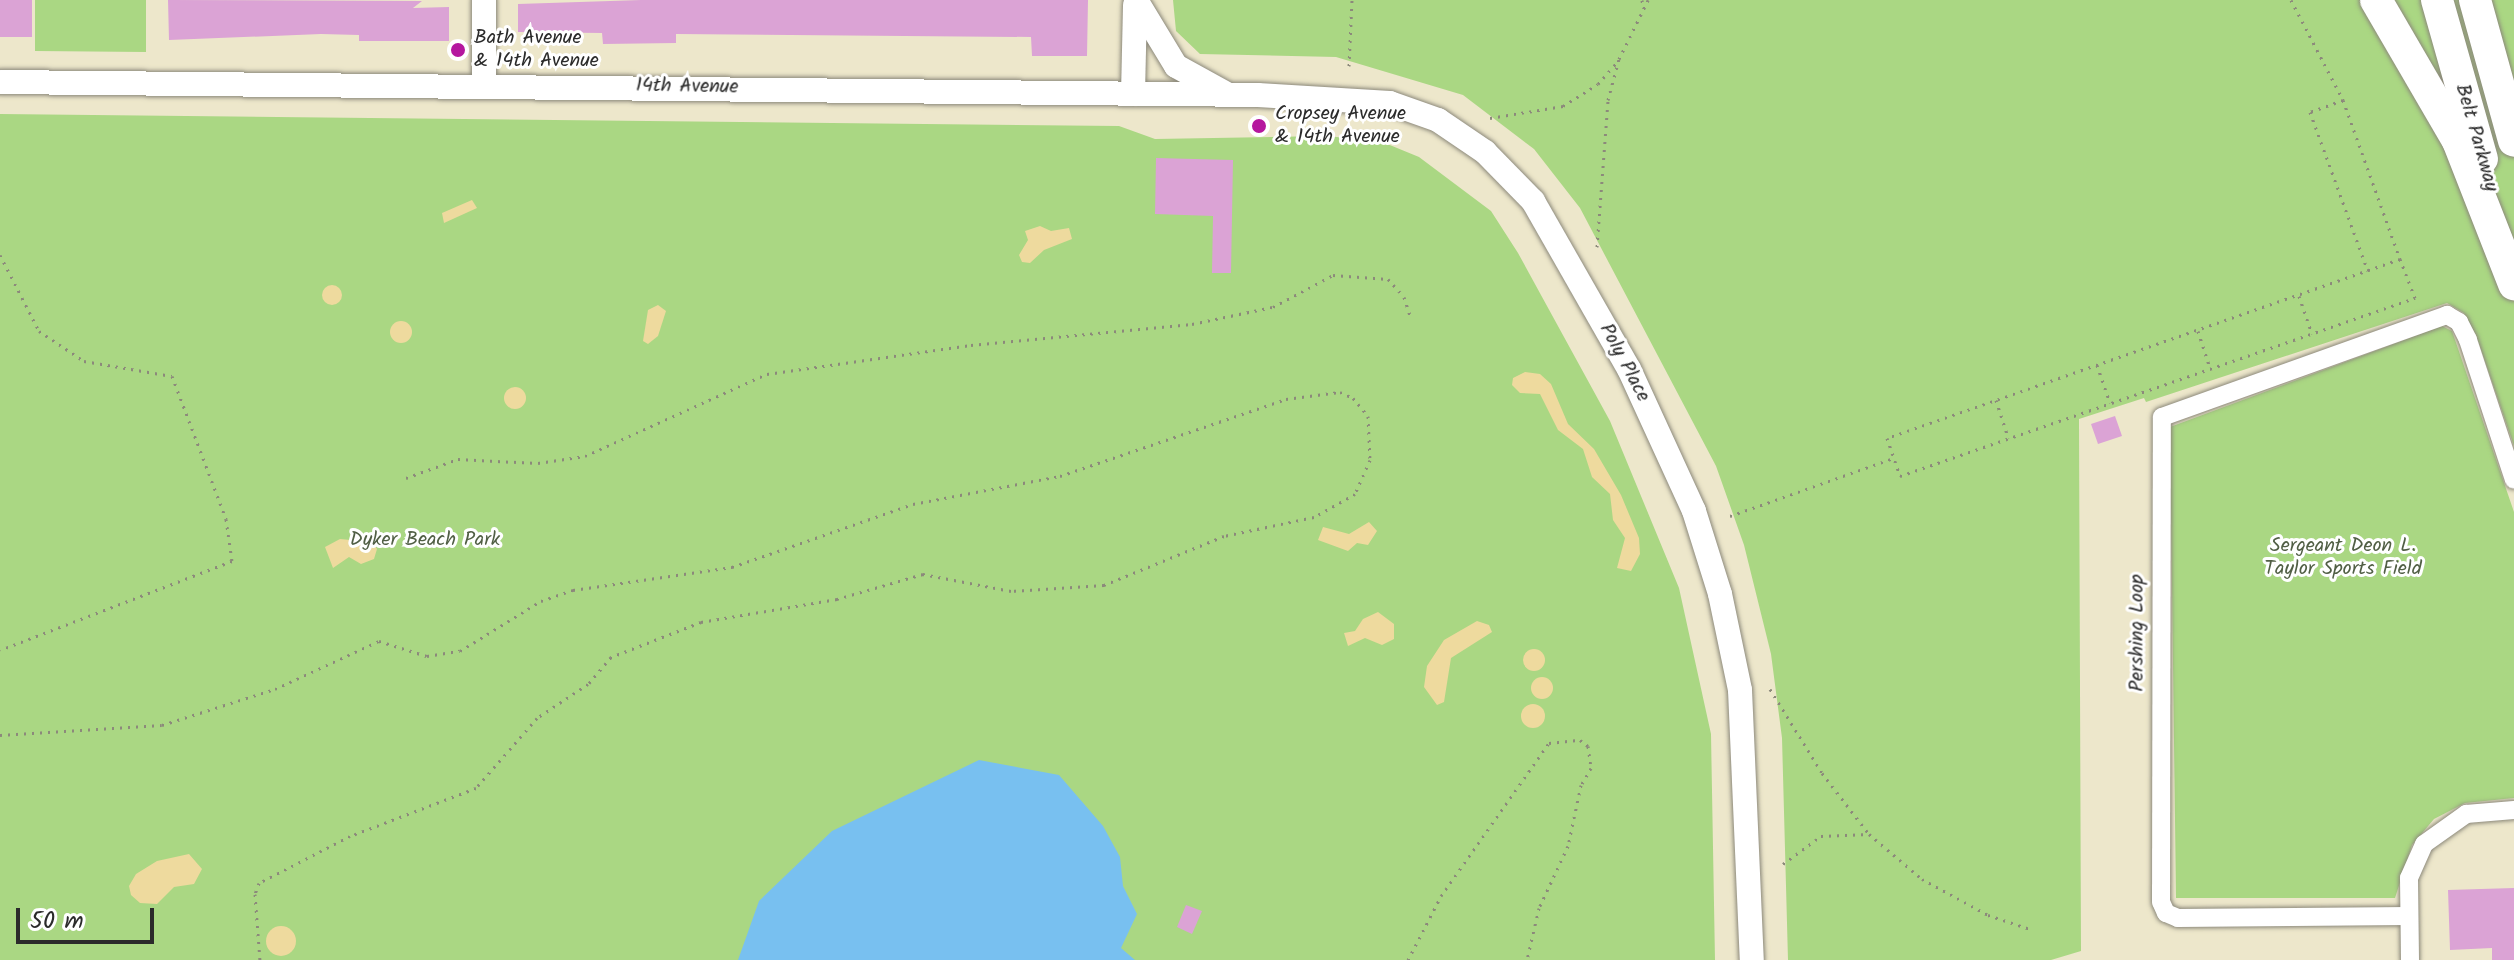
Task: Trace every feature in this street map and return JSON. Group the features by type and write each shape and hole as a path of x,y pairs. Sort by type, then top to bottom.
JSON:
{"highway":[{"path":"2376,0 2458,141 2514,284"},
{"name":"Belt Parkway","path":"2437,0 2514,275"},
{"name":"Belt Parkway","path":"2475,0 2514,141"}],"main road":[{"path":"484,0 484,85"},
{"path":"1133,94 1136,0"},
{"path":"1136,0 1156,41 1176,66 1230,96"},
{"name":"14th Avenue","path":"0,82 1133,94"},
{"name":"Poly Place","path":"1133,94 1352,98 1390,103 1438,120 1509,174 1556,237 1667,447 1720,594 1745,732 1752,960"}],"street":[{"name":"Pershing Loop","path":"2409,916 2178,918 2166,913 2161,826 2162,417 2447,315 2459,322 2468,340 2514,480"},
{"path":"2410,960 2409,916 2414,860 2436,831 2466,814 2514,810"}],"path":[{"path":"1349,66 1352,0"},
{"path":"1642,0 1643,8"},
{"path":"1597,247 1602,132 1619,59 1648,0"},
{"path":"2291,0 2343,100 2415,298 1900,476 1887,438 2400,259"},
{"path":"1490,118 1563,106 1598,84 1619,59"},
{"path":"2343,100 2310,112 2368,271"},
{"path":"0,255 39,331 84,361 172,376 226,519 232,561 0,650"},
{"path":"406,478 458,459 538,463 585,456 767,374 971,345 1192,324 1273,307 1333,275 1388,279 1404,297 1410,315"},
{"path":"2298,295 2312,334"},
{"path":"2198,330 2210,369"},
{"path":"2096,365 2110,403"},
{"path":"0,735 162,725 275,689 379,641 427,656 460,651 541,601 573,590 732,567 913,504 1060,476 1286,399 1340,392 1353,398 1368,416 1370,460 1355,494 1314,517 1224,536 1104,585 1011,591 923,574 837,599 701,622 611,657 588,684 537,718 476,788 350,836 259,883 255,894 260,960"},
{"path":"1996,400 2008,438"},
{"path":"1730,516 1894,458"},
{"path":"1770,689 1822,773 1869,834 1922,879 1988,915 2030,929"},
{"path":"1408,960 1441,896 1549,743 1580,740 1588,746 1591,768 1581,785 1568,846 1539,908 1527,960"},
{"path":"1783,864 1821,836 1869,834"}],"green space":[{"path":"35,0 146,0 146,52 35,51"},
{"path":"1173,0 2514,0 2514,446 2476,335 2464,313 2447,303 2146,402 2144,398 2079,419 2081,951 2051,960 1788,960 1782,738 1771,654 1744,545 1716,466 1580,208 1534,149 1463,95 1336,57 1200,54 1176,31"},
{"name":"Dyker Beach Park","path":"0,114 1119,126 1155,139 1326,136 1380,141 1419,157 1491,211 1518,253 1610,421 1679,588 1711,734 1715,960 0,960"},
{"name":"Sergeant Deon L. Taylor Sports Field","path":"2442,326 2452,331 2514,512 2514,798 2465,803 2434,819 2412,845 2395,898 2176,898 2170,427"}],"sand":[{"path":"472,200 477,208 444,223 442,213"},
{"path":"1040,226 1051,231 1069,228 1072,239 1044,250 1030,263 1022,262 1019,255 1028,240 1025,231"},
{"path":"332,285 339,288 342,295 339,302 332,305 325,302 322,295 325,288"},
{"path":"658,305 666,311 658,336 648,344 643,341 648,310"},
{"path":"401,321 409,324 412,332 409,340 401,343 393,340 390,332 393,324"},
{"path":"1525,372 1540,374 1551,384 1568,424 1594,449 1621,495 1639,538 1640,554 1631,571 1617,568 1625,538 1613,520 1610,494 1592,477 1583,449 1558,430 1540,394 1520,393 1512,385 1513,378"},
{"path":"515,387 523,390 526,398 523,406 515,409 507,406 504,398 507,390"},
{"path":"1369,522 1377,531 1368,545 1357,543 1348,551 1318,540 1323,527 1349,534"},
{"path":"340,539 372,542 377,549 374,559 361,564 349,557 333,568 325,547"},
{"path":"1378,612 1394,624 1394,639 1382,645 1365,638 1348,646 1344,633 1355,631 1363,619"},
{"path":"1477,621 1489,625 1492,632 1451,658 1444,702 1437,705 1424,687 1427,666 1444,640"},
{"path":"1534,649 1545,660 1534,671 1523,660"},
{"path":"1542,677 1550,680 1553,688 1550,696 1542,699 1534,696 1531,688 1534,680"},
{"path":"1533,704 1542,707 1545,716 1542,725 1533,728 1524,725 1521,716 1524,707"},
{"path":"189,854 202,869 194,884 174,887 157,904 140,903 131,895 129,886 136,874 157,861"},
{"path":"281,926 292,930 296,941 292,952 281,956 270,952 266,941 270,930"}],"water":[{"path":"979,760 1059,775 1103,826 1120,857 1123,886 1137,914 1121,948 1135,960 738,960 759,901 832,831"}],"building":[{"path":"0,0 32,0 32,37 0,37"},
{"path":"168,0 422,1 413,8 449,7 449,41 359,41 359,35 321,34 169,40"},
{"path":"641,0 1088,0 1087,56 1032,56 1031,37 676,34 676,43 603,44 602,33 518,32 518,4"},
{"path":"1156,158 1233,160 1231,273 1212,273 1213,216 1155,214"},
{"path":"2115,416 2122,436 2098,444 2091,424"},
{"path":"2514,888 2514,960 2492,960 2492,948 2450,950 2448,890"},
{"path":"1186,905 1202,911 1192,934 1177,927"}],"place":[{"name":"Bath Avenue & 14th Avenue","path":"458,50"},
{"name":"Cropsey Avenue & 14th Avenue","path":"1259,126"}]}
